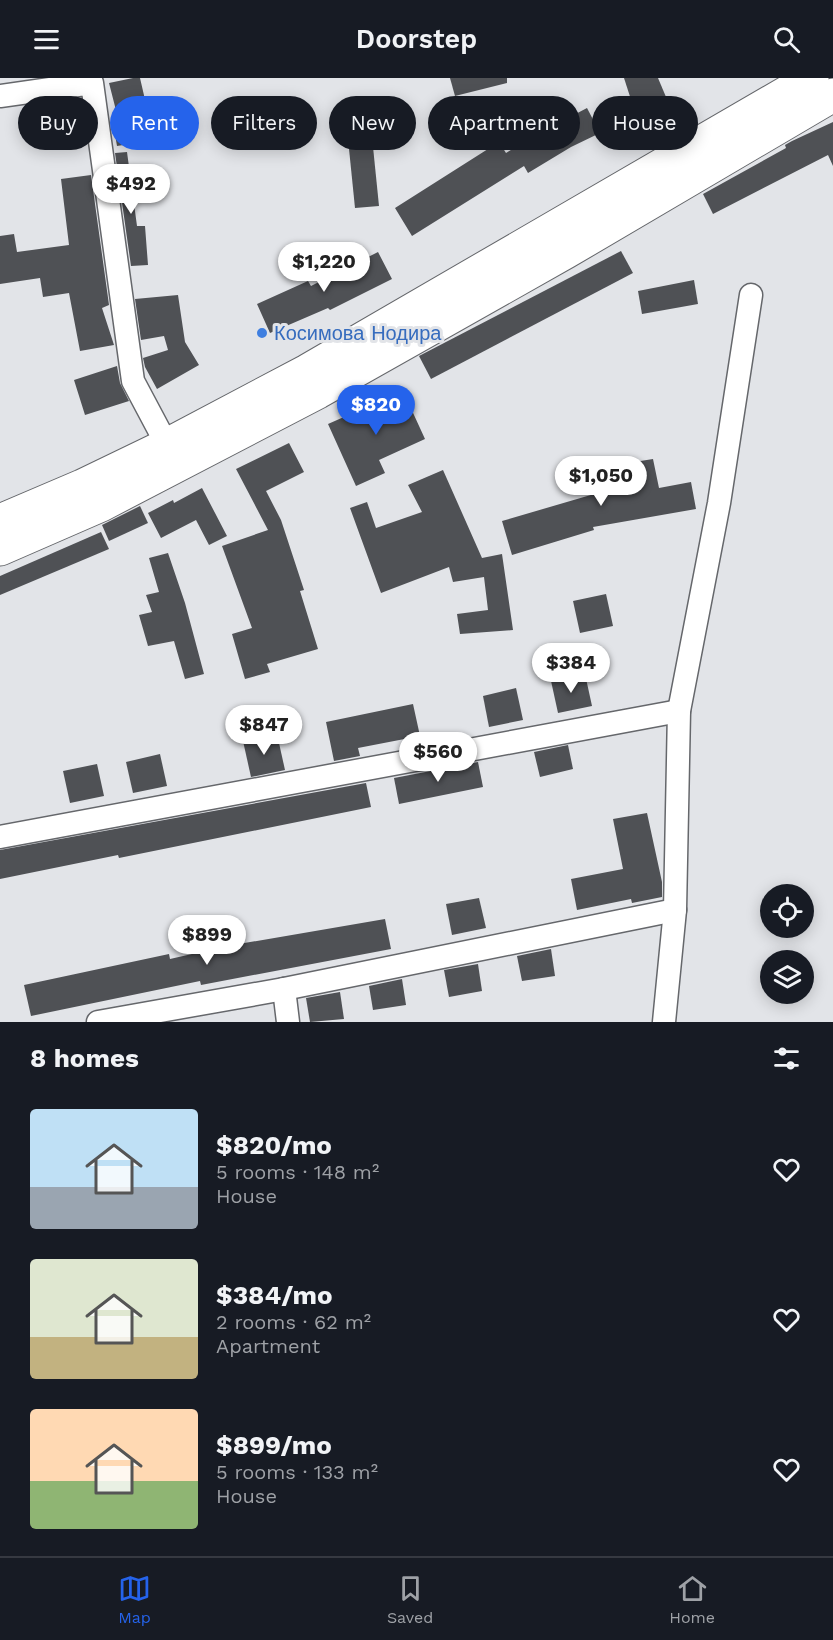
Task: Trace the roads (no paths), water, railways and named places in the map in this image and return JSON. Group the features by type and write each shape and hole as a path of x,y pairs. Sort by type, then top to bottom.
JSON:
{"main road":[{"path":"560,240 812,78"},
{"path":"0,549 101,505 560,240 833,95"},
{"path":"0,521 313,381"}],"street":[{"path":"0,96 92,83 133,381 167,445"},
{"path":"664,1022 675,910 679,711 719,502 751,295"},
{"path":"0,837 679,711"},
{"path":"98,1022 284,989 675,910"},
{"path":"284,989 288,1022"}],"place":[{"name":"Косимова Нодира","path":"262,333"}]}
